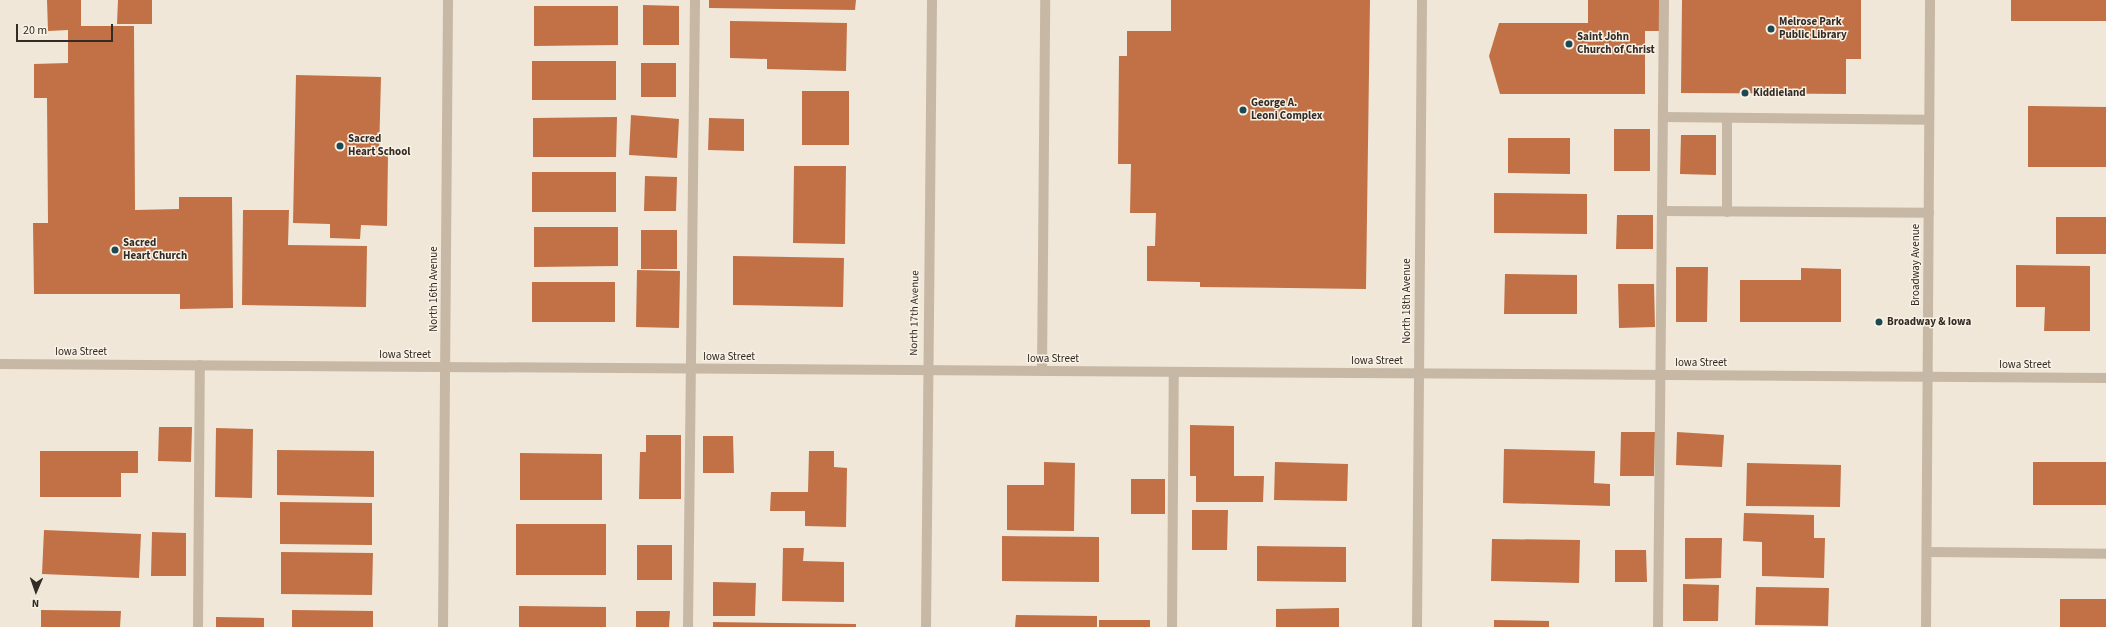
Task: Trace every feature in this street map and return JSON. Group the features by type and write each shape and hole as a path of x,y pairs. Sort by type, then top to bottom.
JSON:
{"street":[{"name":"North 16th Avenue","path":"443,627 448,0"},
{"path":"688,627 695,0"},
{"name":"North 17th Avenue","path":"926,627 926,370 932,0"},
{"path":"1042,371 1045,0"},
{"name":"North 18th Avenue","path":"1417,627 1422,0"},
{"path":"1658,627 1664,0"},
{"name":"Broadway Avenue","path":"1926,627 1930,0"},
{"path":"1663,117 1929,120"},
{"path":"1727,118 1727,212"},
{"path":"1662,212 1929,213"},
{"name":"Iowa Street","path":"0,364 2106,378"},
{"path":"198,627 200,365"},
{"path":"1172,627 1174,372"},
{"path":"1926,552 2106,554"}],"building":[{"path":"47,0 81,0 81,26 134,26 135,210 179,209 179,197 232,197 233,308 180,309 180,294 34,294 33,223 48,223 47,98 34,98 34,64 68,63 68,30 48,31"},
{"path":"118,0 152,0 152,24 117,24"},
{"path":"709,0 856,0 855,10 709,8"},
{"name":"George A. Leoni Complex","path":"1171,0 1370,0 1366,289 1200,287 1200,282 1147,281 1147,246 1155,246 1156,213 1130,213 1131,164 1118,164 1119,56 1127,56 1127,31 1171,31"},
{"name":"Saint John Church of Christ","path":"1588,0 1660,0 1660,31 1645,31 1645,94 1500,94 1489,56 1499,23 1588,23"},
{"name":"Melrose Park Public Library","path":"1682,0 1861,0 1861,59 1846,59 1846,94 1681,93"},
{"path":"2011,0 2106,0 2106,21 2011,21"},
{"path":"643,5 679,6 679,45 643,45"},
{"path":"534,6 618,6 618,45 534,46"},
{"path":"730,21 847,23 846,71 767,69 767,59 730,58"},
{"path":"532,61 616,61 616,100 532,100"},
{"path":"641,63 676,63 676,97 641,97"},
{"path":"296,75 381,77 379,154 388,155 387,226 361,225 360,239 330,238 330,224 293,223"},
{"path":"802,91 849,91 849,145 802,145"},
{"path":"2028,106 2106,107 2106,167 2028,167"},
{"path":"631,115 679,119 677,158 629,155"},
{"path":"617,117 616,157 533,157 533,118"},
{"path":"709,118 744,119 744,151 708,150"},
{"path":"1614,129 1650,129 1650,171 1614,171"},
{"path":"1681,135 1716,135 1716,175 1680,174"},
{"path":"1508,138 1570,138 1570,174 1508,173"},
{"path":"794,166 846,166 845,244 793,243"},
{"path":"532,172 616,172 616,212 532,212"},
{"path":"645,176 677,177 676,211 644,211"},
{"path":"1494,193 1587,194 1587,234 1494,233"},
{"path":"243,210 289,210 288,245 367,246 366,307 242,305"},
{"path":"1617,215 1653,215 1653,249 1616,249"},
{"path":"2056,217 2106,217 2106,254 2056,254"},
{"path":"534,227 618,227 618,266 534,267"},
{"path":"641,230 677,230 677,269 641,269"},
{"path":"733,256 844,258 843,307 733,305"},
{"path":"2016,265 2090,266 2090,331 2044,331 2045,307 2016,307"},
{"path":"1676,267 1708,267 1707,322 1676,322"},
{"path":"1801,268 1841,269 1841,322 1740,322 1740,280 1801,280"},
{"path":"637,270 680,271 679,328 636,327"},
{"path":"1505,274 1577,275 1577,314 1504,314"},
{"path":"532,282 615,282 615,322 532,322"},
{"path":"1618,284 1654,284 1655,327 1619,328"},
{"path":"1190,425 1234,426 1234,476 1264,476 1263,502 1196,502 1196,476 1190,476"},
{"path":"159,427 192,427 191,462 158,461"},
{"path":"216,428 253,429 252,498 215,497"},
{"path":"1621,432 1655,432 1654,476 1620,476"},
{"path":"1677,432 1724,435 1722,467 1676,465"},
{"path":"646,435 681,435 681,499 639,499 640,452 646,452"},
{"path":"703,436 733,436 734,473 703,473"},
{"path":"1504,449 1595,451 1594,483 1610,484 1610,506 1503,503"},
{"path":"277,450 374,451 374,497 277,495"},
{"path":"40,451 138,451 138,473 121,473 121,497 40,497"},
{"path":"809,451 834,451 834,467 847,468 846,527 805,526 805,511 770,511 771,492 808,492"},
{"path":"520,453 602,454 602,500 520,500"},
{"path":"1044,462 1075,463 1074,531 1007,530 1007,485 1044,485"},
{"path":"1275,462 1348,464 1347,501 1274,500"},
{"path":"2033,462 2106,462 2106,505 2033,505"},
{"path":"1747,463 1841,465 1840,507 1746,506"},
{"path":"1131,479 1165,479 1165,514 1131,514"},
{"path":"280,502 372,503 372,545 280,544"},
{"path":"1192,510 1228,510 1227,550 1192,550"},
{"path":"1744,513 1814,515 1814,538 1825,538 1824,578 1762,576 1762,542 1743,541"},
{"path":"516,524 606,524 606,575 516,575"},
{"path":"44,530 141,534 139,578 42,574"},
{"path":"152,532 186,533 186,576 151,576"},
{"path":"1002,536 1099,537 1099,582 1002,581"},
{"path":"1685,538 1722,538 1721,578 1685,579"},
{"path":"1492,539 1580,540 1579,583 1491,581"},
{"path":"637,545 672,545 672,580 637,580"},
{"path":"1257,546 1346,547 1346,582 1257,581"},
{"path":"783,548 804,548 803,561 844,562 844,602 782,601"},
{"path":"1615,550 1646,550 1647,582 1615,582"},
{"path":"281,552 373,553 372,595 281,594"},
{"path":"713,582 756,583 755,616 713,616"},
{"path":"1683,584 1719,585 1718,621 1683,621"},
{"path":"1756,587 1829,588 1828,626 1755,625"},
{"path":"2060,599 2106,599 2106,627 2060,627"},
{"path":"519,606 606,607 606,627 519,627"},
{"path":"1339,608 1339,627 1276,627 1276,609"},
{"path":"41,610 121,611 120,627 41,627"},
{"path":"292,610 373,611 373,627 292,627"},
{"path":"636,611 670,611 669,627 636,627"},
{"path":"1016,615 1097,616 1097,627 1015,627"},
{"path":"216,617 264,618 264,627 216,627"},
{"path":"1099,620 1150,620 1150,627 1099,627"},
{"path":"1494,620 1549,621 1549,627 1494,627"},
{"path":"713,622 856,624 856,627 713,627"}],"place":[{"name":"Melrose Park Public Library","path":"1771,29"},
{"name":"Saint John Church of Christ","path":"1569,44"},
{"name":"Kiddieland","path":"1745,93"},
{"name":"George A. Leoni Complex","path":"1243,110"},
{"name":"Sacred Heart School","path":"340,146"},
{"name":"Sacred Heart Church","path":"115,250"},
{"name":"Broadway & Iowa","path":"1879,322"}]}
